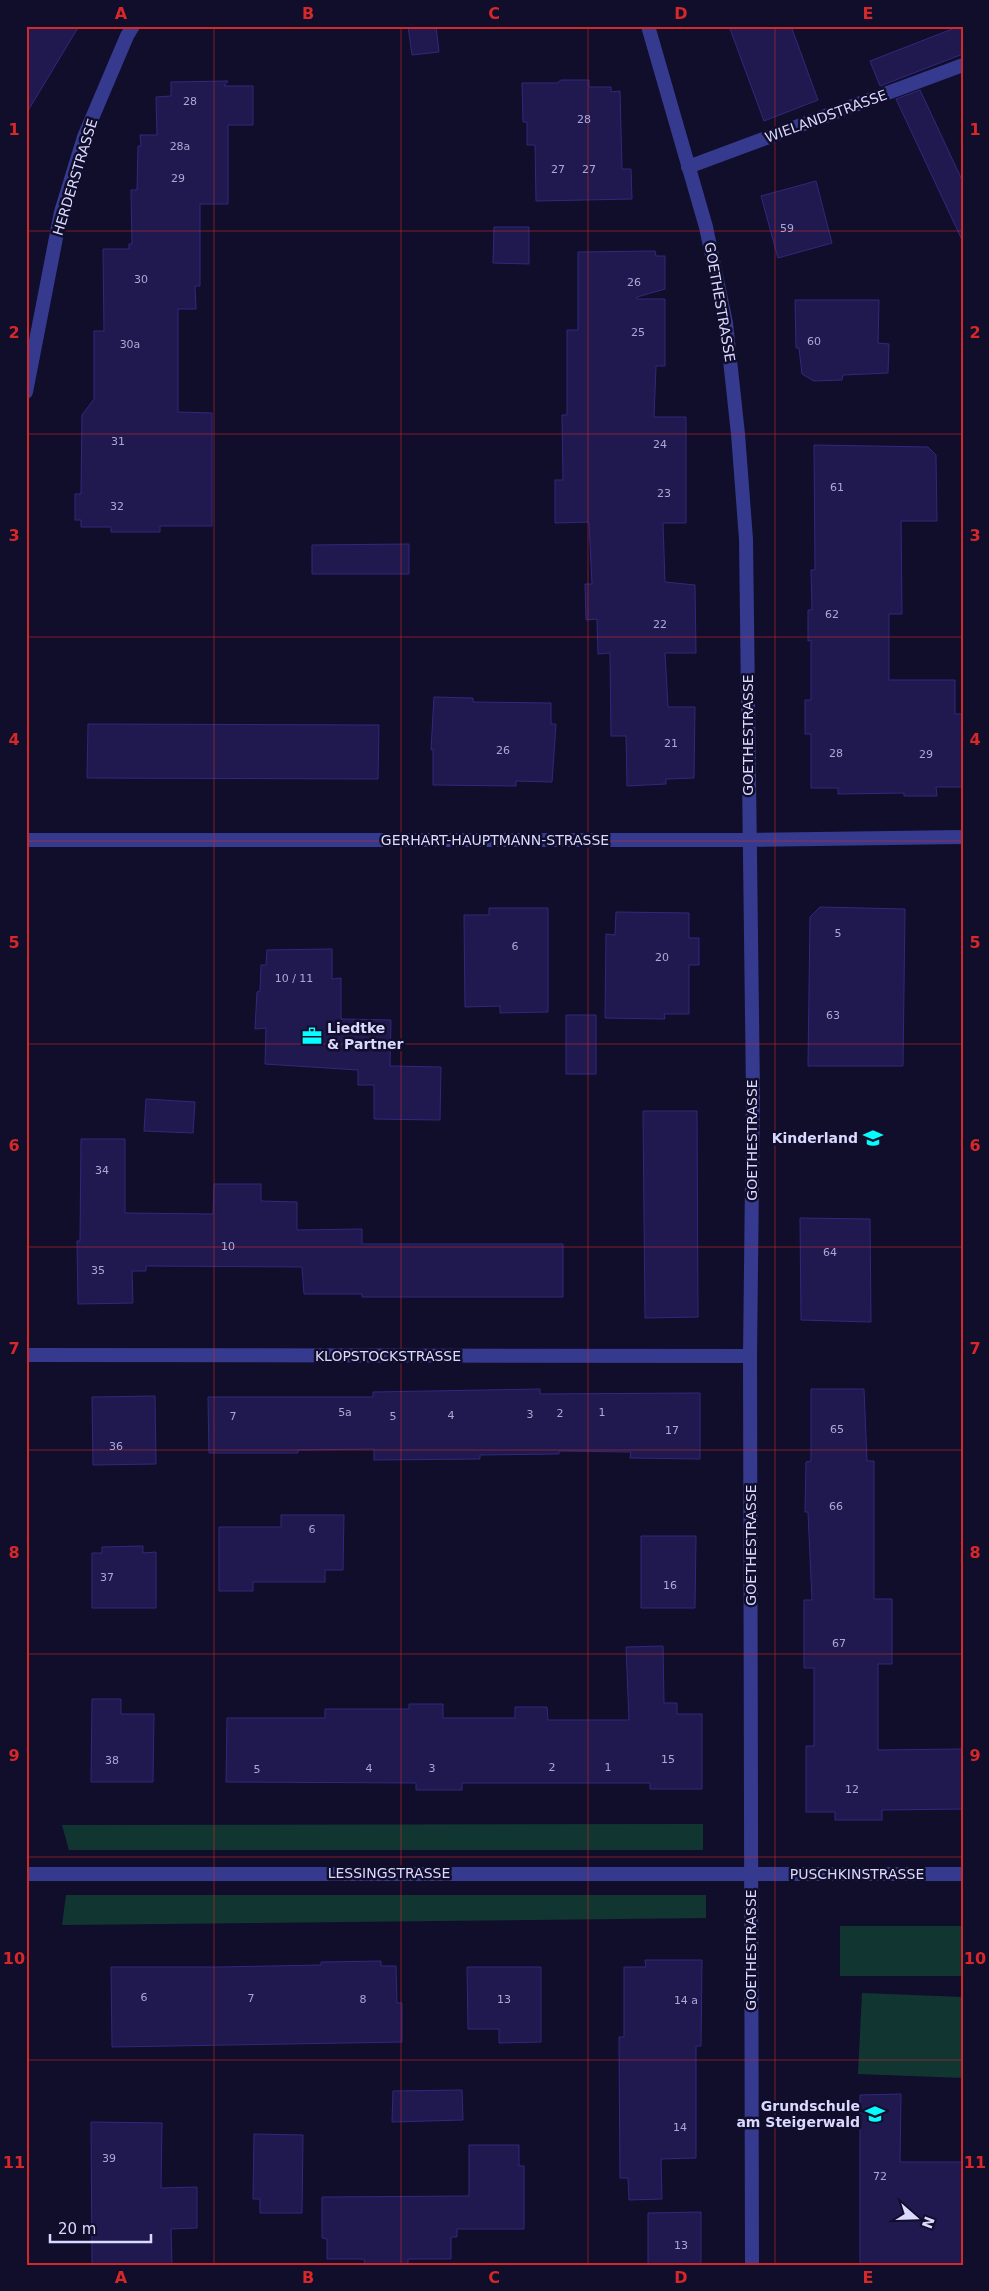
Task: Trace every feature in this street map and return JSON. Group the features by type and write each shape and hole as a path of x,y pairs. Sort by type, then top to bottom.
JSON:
{"street":[{"name":"HERDERSTRASSE","path":"26,392 61,212 84,137 133,26"},
{"name":"GOETHESTRASSE","path":"648,26 706,227 726,323 738,434 746,539 752,1094 750,1356 752,2265"},
{"name":"WIELANDSTRASSE","path":"688,167 963,65"},
{"name":"GERHART-HAUPTMANN-STRASSE","path":"26,840 749,840 963,837"},
{"name":"KLOPSTOCKSTRASSE","path":"26,1355 750,1356"},
{"name":"LESSINGSTRASSE","path":"26,1874 751,1874"},
{"name":"PUSCHKINSTRASSE","path":"751,1874 963,1874"}],"green space":[{"path":"703,1824 703,1850 69,1850 62,1825"},
{"path":"66,1895 706,1895 706,1918 62,1925"},
{"path":"840,1926 963,1926 963,1976 840,1976"},
{"path":"862,1993 963,1997 963,2078 858,2074"}],"building":[{"path":"26,26 79,26 26,114"},
{"path":"408,26 436,26 439,52 412,55"},
{"path":"729,26 791,26 818,100 764,121"},
{"path":"963,26 963,54 880,86 870,61"},
{"path":"561,80 589,80 589,87 611,87 611,92 620,91 622,169 631,169 632,199 536,201 535,145 527,145 527,122 523,122 522,83 557,83"},
{"path":"228,81 224,86 253,86 253,125 228,125 228,204 200,204 200,286 195,286 196,309 178,309 178,412 212,413 212,526 160,526 160,532 111,532 111,527 81,527 81,520 75,520 75,494 81,494 82,415 94,399 94,331 104,331 103,249 129,249 129,244 132,244 131,190 137,190 138,146 141,146 140,135 157,135 156,97 171,96 171,82"},
{"path":"920,90 963,182 963,242 896,99"},
{"path":"816,181 832,243 778,258 761,196"},
{"path":"494,227 529,227 529,264 493,263"},
{"path":"655,251 656,256 665,256 665,289 637,297 637,299 665,299 665,366 656,366 654,417 686,417 686,523 663,523 665,582 695,585 696,653 665,653 668,707 695,707 694,778 666,779 666,784 627,786 626,736 611,736 610,653 598,654 597,619 586,620 585,584 592,584 589,522 555,523 555,480 563,480 562,415 567,415 567,330 578,330 578,252"},
{"path":"795,300 879,300 878,343 889,344 888,373 843,375 842,380 814,381 802,374 799,348 796,348"},
{"path":"814,445 928,447 936,455 937,521 901,521 902,614 889,614 889,680 955,680 955,714 963,714 963,787 936,787 937,796 904,796 904,793 838,794 838,788 811,788 811,734 805,734 805,700 811,700 811,640 808,641 808,610 812,610 811,570 815,570"},
{"path":"409,544 409,574 312,574 312,545"},
{"path":"434,697 473,698 473,702 551,703 551,724 556,724 552,782 516,781 516,786 433,785 433,749 431,750"},
{"path":"88,724 379,725 378,779 87,778"},
{"path":"820,907 905,909 903,1066 808,1066 810,917"},
{"path":"489,908 548,908 548,1012 500,1013 500,1006 465,1007 464,915 489,915"},
{"path":"616,912 689,913 689,938 699,938 699,965 689,965 689,1014 664,1014 665,1019 605,1018 606,934 615,935"},
{"path":"332,949 332,979 341,978 341,1019 391,1020 390,1066 441,1067 440,1120 374,1119 374,1085 358,1085 358,1070 265,1064 266,1028 255,1029 261,965 266,965 267,950"},
{"path":"566,1015 596,1015 596,1074 566,1074"},
{"path":"146,1099 195,1102 193,1133 144,1131"},
{"path":"643,1111 697,1111 698,1317 645,1318"},
{"path":"81,1139 125,1139 125,1213 213,1214 214,1184 261,1184 261,1201 297,1202 297,1230 362,1229 362,1244 563,1244 563,1297 362,1297 362,1294 304,1294 302,1267 146,1266 146,1271 132,1271 133,1303 78,1304 77,1241 80,1241"},
{"path":"800,1218 870,1219 871,1322 801,1320"},
{"path":"540,1389 540,1394 700,1393 700,1459 630,1458 631,1452 559,1451 559,1454 480,1455 480,1459 374,1460 374,1449 298,1450 298,1453 209,1453 208,1397 373,1397 373,1392"},
{"path":"811,1389 864,1389 867,1461 874,1461 874,1599 892,1599 892,1664 878,1664 878,1750 963,1749 963,1809 882,1810 882,1820 835,1820 835,1812 806,1812 806,1746 814,1746 814,1668 804,1668 804,1600 812,1600 808,1512 805,1512 806,1462 811,1461"},
{"path":"155,1396 156,1464 93,1465 92,1397"},
{"path":"281,1515 344,1515 343,1570 325,1570 325,1582 253,1582 253,1591 219,1591 219,1527 281,1527"},
{"path":"641,1536 696,1536 695,1608 641,1608"},
{"path":"143,1546 143,1553 156,1552 156,1608 92,1608 92,1553 102,1553 102,1547"},
{"path":"663,1646 664,1703 677,1703 677,1714 702,1714 702,1789 650,1789 650,1783 462,1783 462,1790 416,1790 416,1783 226,1782 227,1718 325,1718 325,1709 409,1709 409,1704 443,1704 443,1718 515,1718 515,1707 547,1707 548,1720 629,1720 626,1647"},
{"path":"92,1699 121,1699 121,1714 154,1714 153,1782 91,1782"},
{"path":"645,1960 702,1960 701,2046 696,2046 696,2158 661,2159 662,2199 629,2200 628,2178 620,2178 619,2037 624,2037 624,1967 646,1967"},
{"path":"381,1961 381,1966 396,1966 397,2003 402,2003 402,2042 112,2047 111,1967 321,1965 321,1962"},
{"path":"467,1967 541,1967 541,2042 499,2043 499,2029 468,2029"},
{"path":"462,2090 463,2120 392,2122 393,2091"},
{"path":"901,2094 900,2162 963,2162 963,2265 860,2265 860,2095"},
{"path":"91,2122 162,2123 161,2188 197,2187 197,2228 171,2229 172,2265 92,2265"},
{"path":"254,2134 303,2135 302,2213 260,2213 260,2199 253,2199"},
{"path":"469,2145 519,2145 519,2166 524,2166 524,2229 457,2229 457,2237 451,2237 451,2259 408,2259 408,2265 365,2265 364,2259 327,2259 327,2239 322,2238 322,2197 469,2196"},
{"path":"701,2212 701,2265 648,2265 648,2213"}],"place":[{"name":"Liedtke & Partner","path":"312,1036"},
{"name":"Kinderland","path":"873,1138"},
{"name":"Grundschule am Steigerwald","path":"875,2114"}]}
